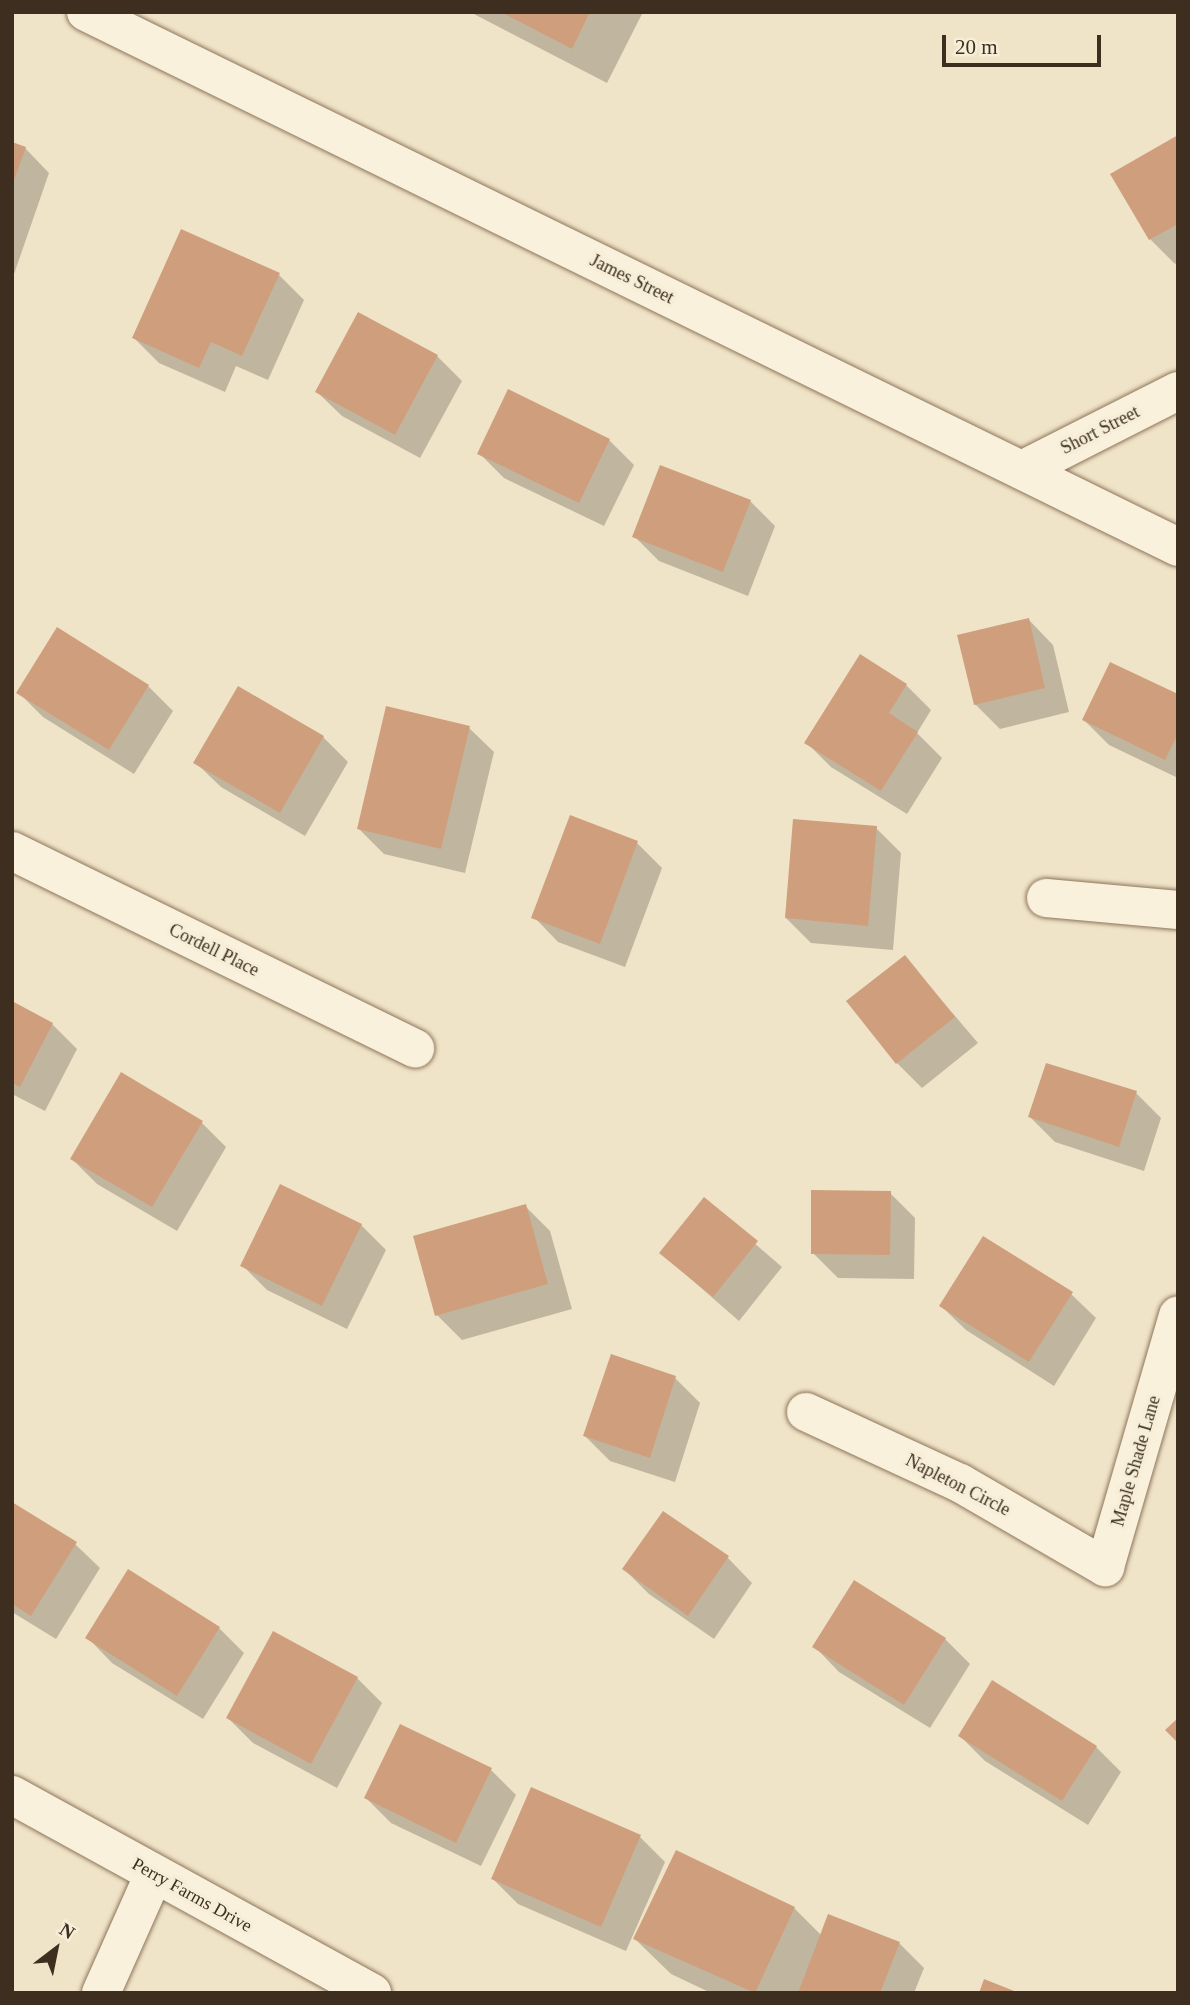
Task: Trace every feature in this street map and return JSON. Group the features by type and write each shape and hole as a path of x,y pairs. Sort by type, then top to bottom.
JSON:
{"street":[{"name":"James Street","path":"86,12 1178,547"},
{"name":"Short Street","path":"1022,470 1178,391"},
{"name":"Cordell Place","path":"12,851 415,1048"},
{"path":"1046,898 1178,910"},
{"name":"Maple Shade Lane","path":"1105,1567 1178,1315"},
{"name":"Napleton Circle","path":"806,1412 960,1483 1105,1567"},
{"name":"Perry Farms Drive","path":"12,1795 372,1993"},
{"path":"101,1993 154,1874"}],"building":[{"path":"501,12 590,12 572,49"},
{"path":"1178,135 1178,224 1149,240 1110,174"},
{"path":"12,142 26,147 13,183 12,183"},
{"path":"181,229 280,273 242,356 211,342 199,368 132,338"},
{"path":"358,312 438,355 395,435 315,392"},
{"path":"508,389 610,439 579,503 477,454"},
{"path":"660,465 751,500 723,572 632,537"},
{"path":"1029,618 1045,688 974,705 957,635"},
{"path":"57,627 149,685 109,750 16,693"},
{"path":"860,654 907,684 889,713 918,732 881,791 804,743"},
{"path":"1110,662 1178,694 1178,734 1165,760 1082,720"},
{"path":"238,686 324,736 280,813 193,763"},
{"path":"386,706 470,726 441,849 357,829"},
{"path":"570,815 638,841 600,944 531,918"},
{"path":"793,819 877,826 868,926 785,918"},
{"path":"905,955 955,1017 896,1064 846,1001"},
{"path":"12,1001 53,1023 20,1087 12,1083"},
{"path":"1046,1063 1137,1091 1119,1147 1028,1117"},
{"path":"121,1072 203,1121 152,1207 70,1159"},
{"path":"280,1184 362,1224 322,1306 240,1266"},
{"path":"811,1190 891,1191 890,1255 811,1254"},
{"path":"704,1197 758,1241 713,1297 659,1253"},
{"path":"526,1204 548,1284 435,1316 413,1236"},
{"path":"983,1236 1073,1292 1029,1362 939,1306"},
{"path":"611,1354 676,1376 650,1458 583,1436"},
{"path":"12,1502 77,1542 31,1616 12,1604"},
{"path":"663,1511 729,1556 688,1616 622,1569"},
{"path":"128,1569 220,1627 177,1696 85,1638"},
{"path":"854,1580 946,1638 904,1705 812,1647"},
{"path":"273,1631 358,1677 311,1764 226,1718"},
{"path":"992,1680 1097,1746 1062,1801 958,1736"},
{"path":"1178,1718 1178,1743 1165,1730"},
{"path":"400,1724 492,1768 456,1843 364,1798"},
{"path":"531,1787 641,1835 601,1927 491,1879"},
{"path":"676,1850 795,1907 755,1993 633,1939"},
{"path":"828,1914 900,1942 880,1993 798,1993"},
{"path":"984,1979 1019,1993 979,1993"}]}
